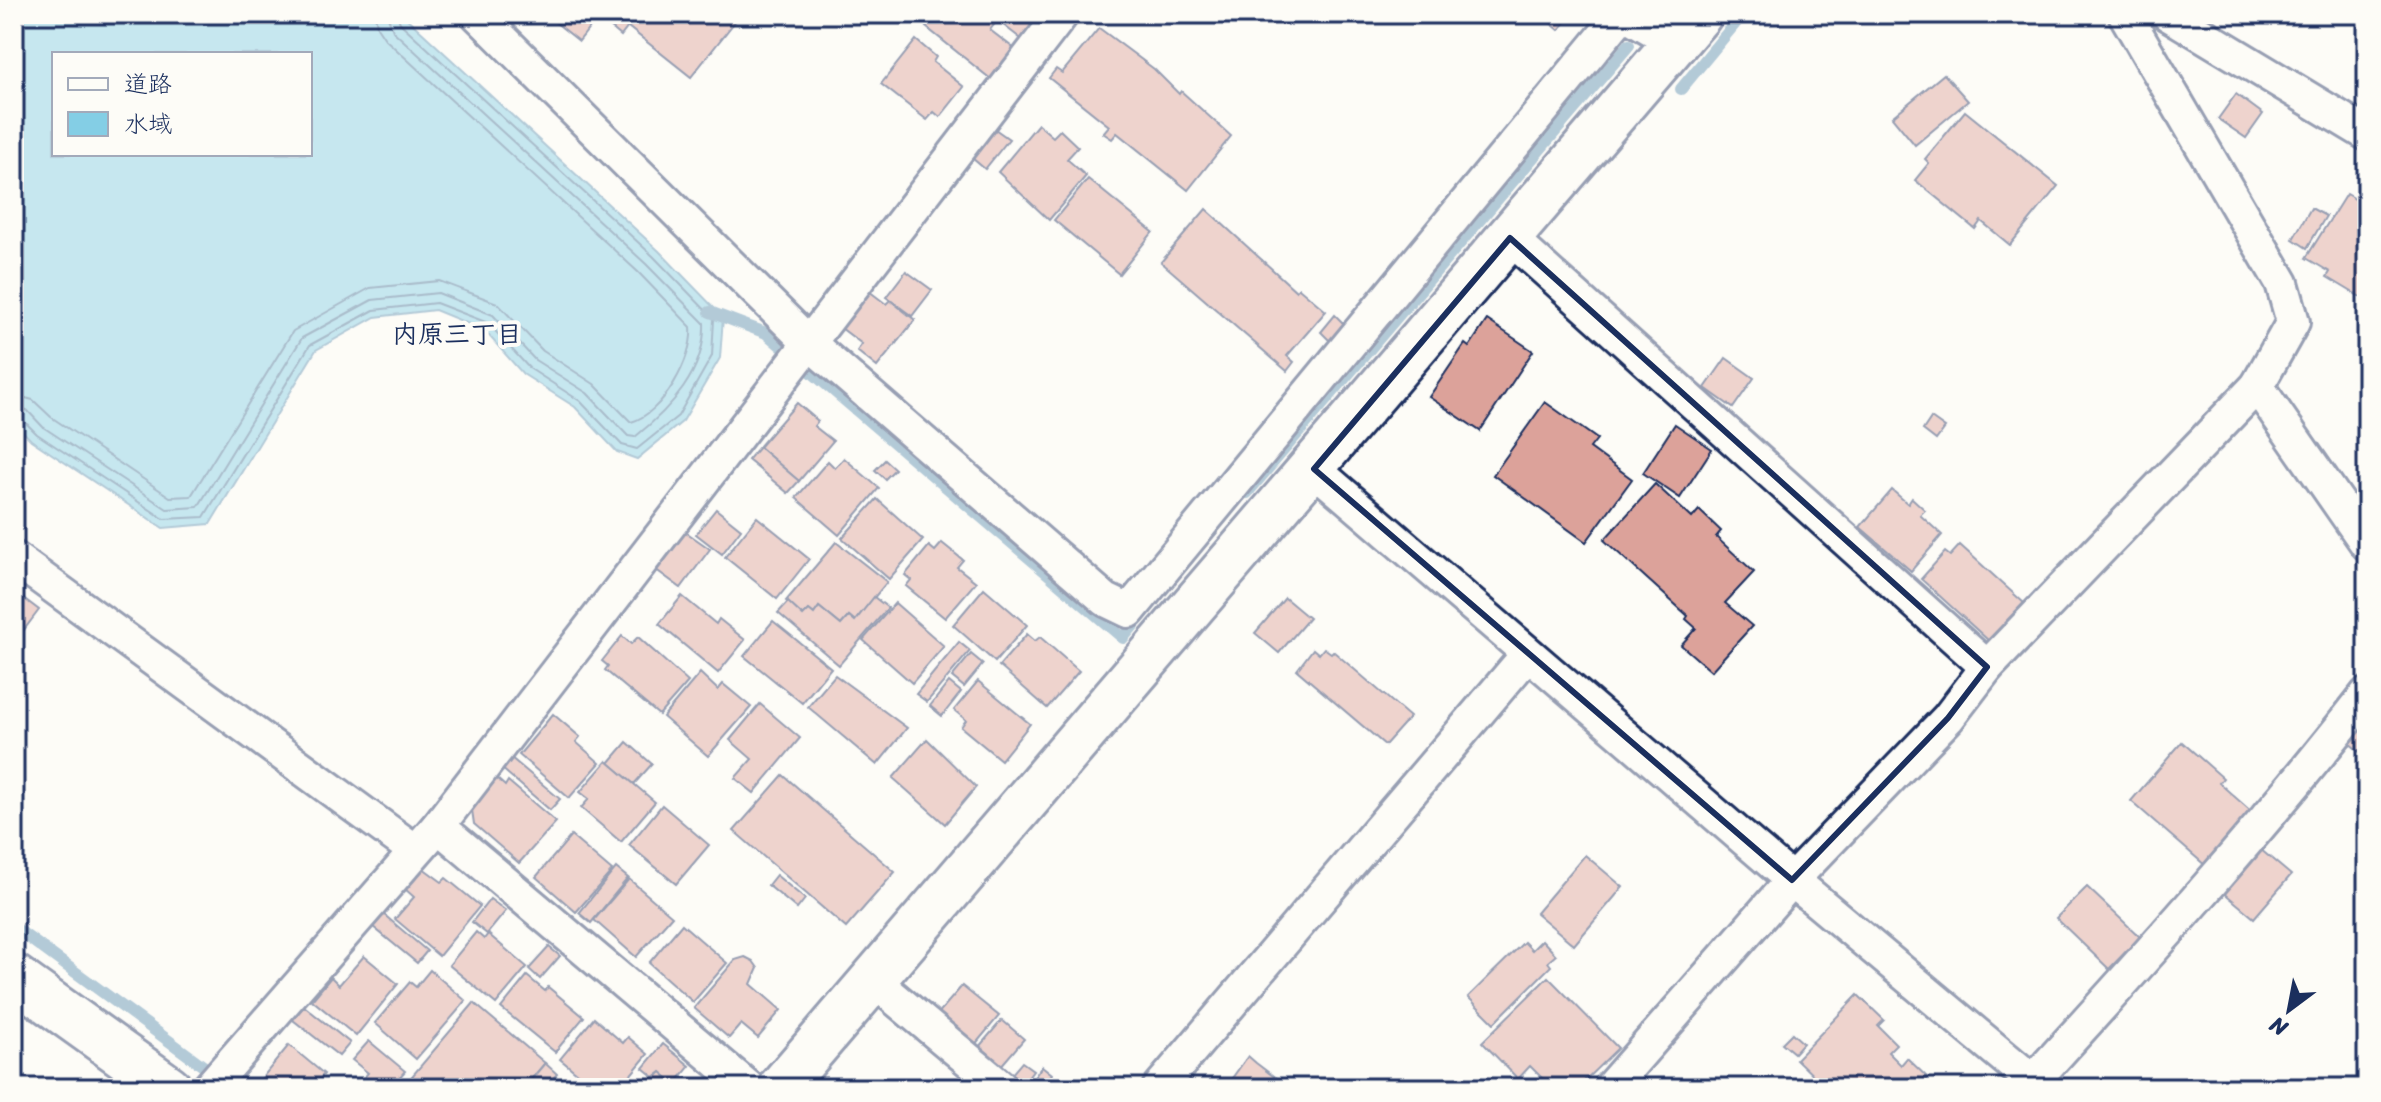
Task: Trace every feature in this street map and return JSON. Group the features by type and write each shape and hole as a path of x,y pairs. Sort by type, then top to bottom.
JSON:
{"street":[{"path":"477,14 806,344 1106,600 1129,611 1624,14 1688,28 1314,469 1175,625 780,1088"},
{"path":"220,1076 438,826 1062,14"},
{"path":"1610,1088 1792,880 1948,718 1987,667 2257,386 2293,322 2282,283 2125,14"},
{"path":"2168,14 2367,134"},
{"path":"1510,238 1987,667"},
{"path":"2257,386 2367,544"},
{"path":"1314,469 1792,880 2037,1084 2295,786 2367,694"},
{"path":"14,558 414,850"},
{"path":"1159,1088 1528,654"},
{"path":"438,826 749,1088"},
{"path":"14,977 169,1088"},
{"path":"873,980 1002,1088"}],"highlighted area":[{"path":"1510,238 1987,667 1948,718 1792,880 1314,469"}],"water":[{"path":"14,14 402,14 659,251 723,317 720,358 683,421 637,459 617,452 575,407 523,374 484,330 435,310 375,317 316,350 210,524 163,528 31,440 14,422"}],"building":[{"path":"545,14 731,14 737,19 691,77 628,27 621,36 598,17 579,41"},
{"path":"937,14 995,14 999,18 990,30 1016,50 992,80 926,27"},
{"path":"1009,14 1022,14 1041,28 1024,50 1020,38 1002,24"},
{"path":"1540,14 1573,14 1559,30"},
{"path":"1099,28 1154,69 1179,94 1181,91 1231,136 1188,190 1117,133 1112,139 1103,133 1109,126 1049,78 1056,69 1062,73"},
{"path":"916,40 936,57 933,62 964,87 940,117 934,112 927,120 881,84"},
{"path":"1944,74 1968,101 1915,145 1892,117"},
{"path":"2236,94 2263,114 2246,138 2218,119"},
{"path":"1965,111 2058,186 2010,245 1981,221 1975,229 1915,180 1929,163 1925,159"},
{"path":"1038,124 1053,137 1060,130 1078,147 1067,159 1086,176 1049,220 998,172"},
{"path":"995,129 1009,139 985,169 972,158"},
{"path":"1088,179 1153,232 1119,274 1054,220"},
{"path":"2346,194 2367,206 2367,301 2327,277 2330,272 2306,258"},
{"path":"2311,208 2326,216 2307,248 2293,239"},
{"path":"1206,209 1296,291 1299,288 1326,311 1287,356 1294,362 1287,371 1161,262"},
{"path":"906,271 932,290 912,316 886,297"},
{"path":"869,291 886,304 890,300 915,320 877,367 857,351 862,344 841,328"},
{"path":"1335,315 1348,328 1333,344 1321,332"},
{"path":"1487,320 1533,351 1480,431 1429,397 1465,344 1469,347"},
{"path":"1726,358 1754,378 1733,408 1705,388"},
{"path":"1545,402 1597,439 1590,448 1632,479 1586,542 1493,475"},
{"path":"797,403 818,421 814,426 833,441 799,481 759,447"},
{"path":"1931,418 1945,428 1936,440 1923,430"},
{"path":"1675,424 1712,449 1680,498 1643,473"},
{"path":"759,447 799,481 788,493 748,460"},
{"path":"844,458 879,488 839,535 796,498 828,461 835,468"},
{"path":"885,460 895,469 885,479 875,470"},
{"path":"1655,484 1692,518 1699,510 1721,531 1716,537 1754,572 1725,603 1752,626 1711,671 1681,645 1696,628 1686,619 1688,616 1604,540"},
{"path":"1892,490 1908,504 1912,498 1925,510 1920,515 1942,535 1911,571 1860,527"},
{"path":"877,499 923,540 889,579 842,538"},
{"path":"716,509 741,529 722,554 696,534"},
{"path":"757,517 809,559 777,599 725,557"},
{"path":"683,530 710,549 681,588 655,569"},
{"path":"836,542 887,582 855,621 849,616 841,625 819,607 814,614 809,610 803,616 786,601"},
{"path":"942,543 963,560 957,567 976,582 945,618 906,586 911,580 905,575 929,546 935,551"},
{"path":"1960,545 2024,603 1989,641 1921,579 1945,552 1950,556"},
{"path":"984,588 1027,625 995,662 953,625"},
{"path":"14,591 39,610 14,643"},
{"path":"682,596 716,624 719,619 745,640 718,673 659,624"},
{"path":"874,597 888,608 839,665 778,613 788,602 803,616 809,610 814,614 819,607 841,625 849,616 855,621"},
{"path":"1285,598 1309,618 1279,653 1255,633"},
{"path":"895,603 944,646 912,683 863,640"},
{"path":"773,621 831,668 802,703 744,656"},
{"path":"1027,634 1035,641 1040,637 1079,671 1047,708 999,666"},
{"path":"622,636 631,644 638,637 688,682 659,715 605,670 608,666 602,661"},
{"path":"959,642 970,651 927,702 916,694"},
{"path":"1324,648 1331,653 1333,651 1410,717 1385,745 1297,670 1313,649 1319,654"},
{"path":"971,654 983,664 964,687 952,677"},
{"path":"700,673 718,690 723,684 751,707 708,756 663,717"},
{"path":"835,675 907,728 877,765 808,707"},
{"path":"978,681 1030,724 1001,760 961,727 966,720 954,710"},
{"path":"949,682 961,692 942,716 930,706"},
{"path":"760,704 800,738 754,793 735,778 752,759 730,740"},
{"path":"553,714 580,737 576,742 600,763 569,798 519,755"},
{"path":"2367,723 2367,758 2349,743"},
{"path":"927,739 976,787 945,824 893,778"},
{"path":"627,742 652,764 634,784 609,763"},
{"path":"2182,742 2223,778 2219,783 2252,812 2206,866 2131,801"},
{"path":"510,757 560,799 550,810 501,768"},
{"path":"607,761 655,802 621,842 581,808 589,799 580,792"},
{"path":"783,775 895,872 846,928 734,831"},
{"path":"494,776 505,786 508,781 556,822 519,863 474,824 471,803"},
{"path":"662,805 709,845 676,884 629,845"},
{"path":"571,836 612,871 576,912 536,877"},
{"path":"2260,849 2291,875 2254,918 2223,892"},
{"path":"1585,855 1623,887 1574,945 1536,913"},
{"path":"423,868 442,882 446,878 480,906 439,956 395,919 414,897 405,889"},
{"path":"616,868 628,878 591,923 579,913"},
{"path":"776,875 805,899 797,909 768,885"},
{"path":"629,879 672,916 636,957 594,920"},
{"path":"2087,887 2140,937 2109,969 2056,918"},
{"path":"490,899 506,911 487,934 472,922"},
{"path":"382,913 427,951 417,963 372,926"},
{"path":"682,924 727,963 693,1002 649,963"},
{"path":"476,932 484,939 488,934 527,967 496,1004 449,965"},
{"path":"1542,940 1556,955 1548,962 1551,966 1494,1023 1468,997 1524,942 1532,950"},
{"path":"549,947 560,956 540,979 529,969"},
{"path":"364,956 398,984 356,1036 312,1000 331,977 339,985"},
{"path":"745,957 758,968 751,984 781,1010 758,1038 741,1024 729,1038 694,1008 735,960"},
{"path":"430,970 466,1001 416,1059 375,1023 410,982 416,987"},
{"path":"527,976 545,991 548,987 584,1017 555,1052 501,1008"},
{"path":"1548,977 1618,1048 1577,1088 1552,1088 1530,1066 1518,1079 1482,1042"},
{"path":"962,986 999,1016 973,1047 936,1016"},
{"path":"1858,995 1884,1020 1878,1026 1896,1044 1888,1052 1901,1065 1907,1058 1928,1078 1922,1084 1926,1088 1826,1088 1796,1059"},
{"path":"474,1003 545,1063 524,1088 402,1088"},
{"path":"304,1006 350,1043 339,1056 293,1020"},
{"path":"594,1018 623,1043 628,1037 648,1054 620,1088 595,1088 560,1059"},
{"path":"1002,1020 1024,1039 1000,1067 978,1048"},
{"path":"1792,1033 1803,1043 1794,1053 1782,1043"},
{"path":"369,1041 405,1071 390,1088 355,1088 368,1073 352,1060"},
{"path":"663,1044 690,1066 675,1084 661,1072 654,1077 643,1068"},
{"path":"289,1045 324,1074 312,1088 262,1088 257,1084"},
{"path":"1248,1056 1256,1063 1289,1088 1225,1088"},
{"path":"1022,1062 1033,1070 1022,1085 1010,1076"},
{"path":"545,1063 557,1074 545,1088 524,1088"},
{"path":"1042,1066 1052,1074 1041,1088 1027,1088"},
{"path":"661,1072 675,1084 680,1088 645,1088"}],"waterway":[{"path":"1681,89 1743,14"},
{"path":"1247,493 1629,45"},
{"path":"710,312 766,333 1123,638 1144,613"},
{"path":"14,927 233,1088"}],"district":[{"name":"内原三丁目","path":"457,334"}]}
